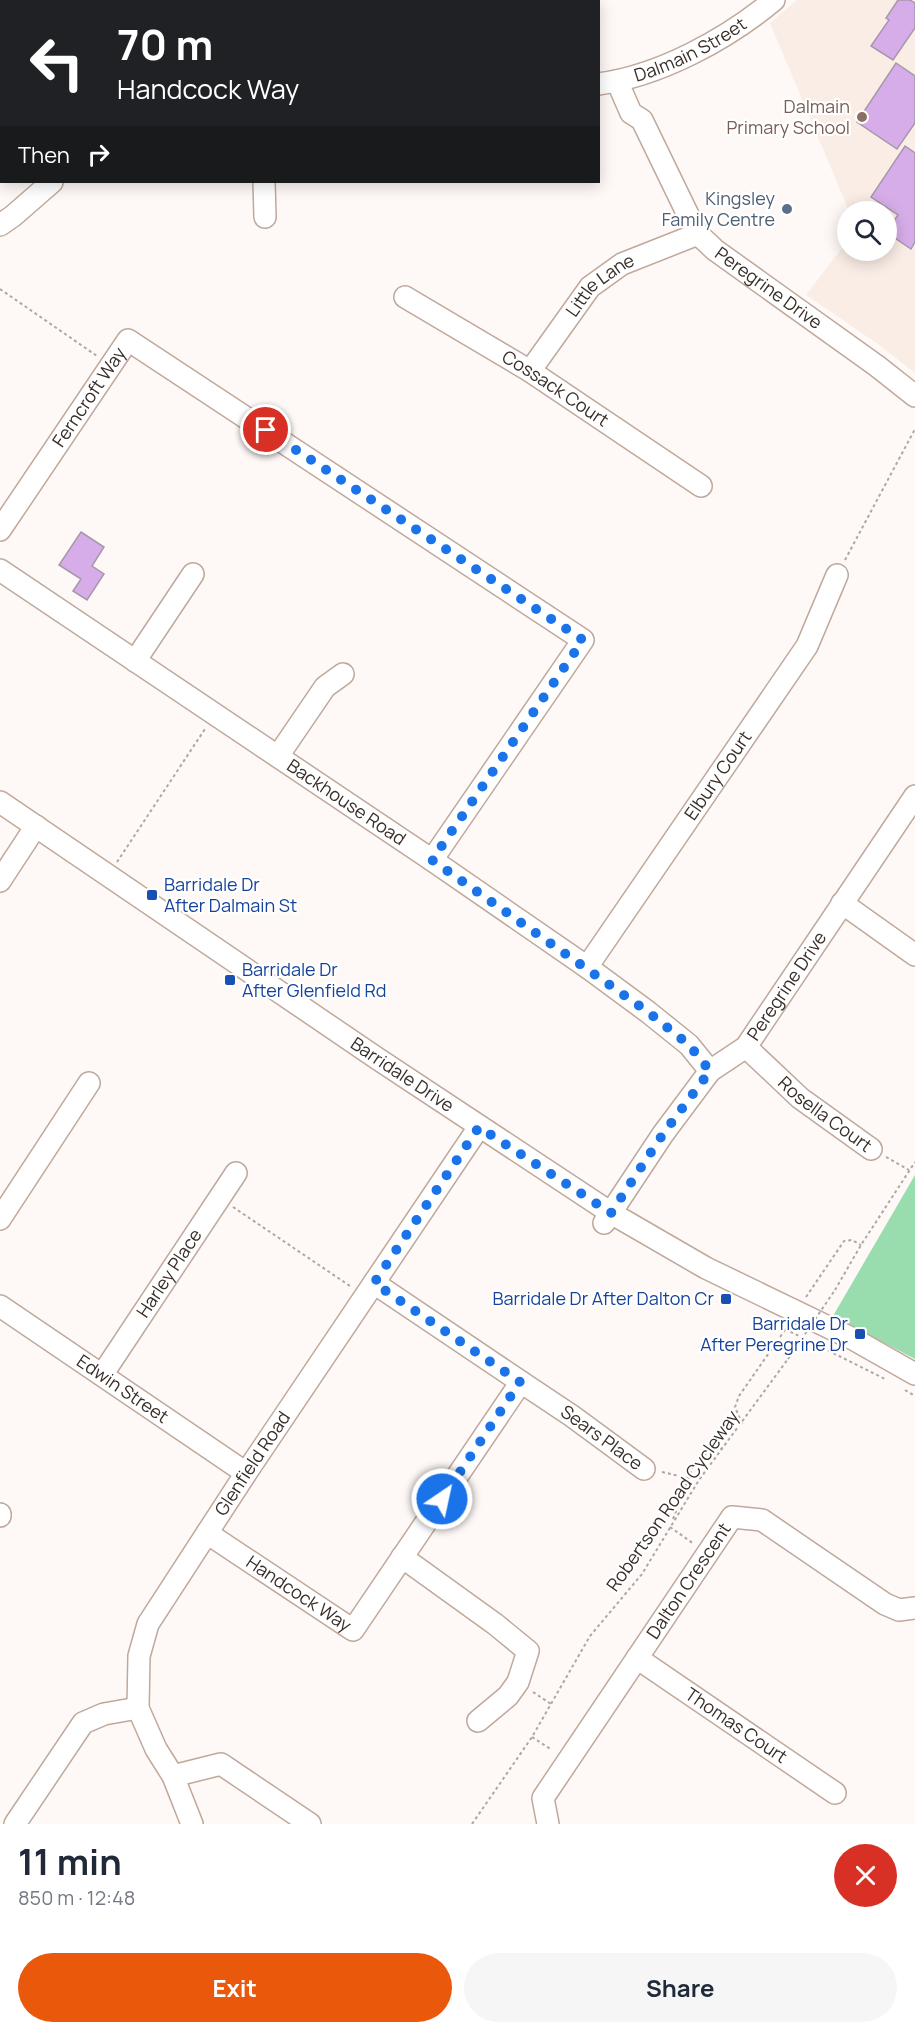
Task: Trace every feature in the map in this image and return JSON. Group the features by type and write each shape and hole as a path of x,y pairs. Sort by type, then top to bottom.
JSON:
{"street":[{"name":"Dalmain Street","path":"617,81 661,67 711,43 774,0"},
{"name":"Peregrine Drive","path":"617,81 631,113 642,120 698,234 715,250 878,366 915,396"},
{"path":"0,225 51,183"},
{"path":"264,183 265,217"},
{"name":"Little Lane","path":"530,371 590,287 622,264 698,234"},
{"name":"Cossack Court","path":"405,297 530,371 701,486"},
{"name":"Ferncroft Way","path":"0,530 128,340 583,640 432,860"},
{"name":"Backhouse Road","path":"0,570 587,967 689,1045 710,1071"},
{"path":"135,660 193,574"},
{"name":"Elbury Court","path":"587,967 807,646 837,575"},
{"path":"278,756 325,687 343,674"},
{"name":"Peregrine Drive","path":"607,1218 663,1134 710,1071 746,1047 915,796"},
{"name":"Barridale Drive","path":"0,802 32,831 607,1218 657,1255 910,1384"},
{"name":"Barridale Drive","path":"0,818 32,831 109,875 476,1132"},
{"path":"0,881 32,831"},
{"path":"842,903 915,955"},
{"name":"Rosella Court","path":"746,1047 800,1098 871,1149"},
{"path":"0,1219 89,1083"},
{"name":"Glenfield Road","path":"192,1824 173,1776 156,1749 138,1708 139,1656 148,1624 246,1473 476,1132"},
{"name":"Harley Place","path":"102,1375 236,1173"},
{"path":"369,1289 520,1382"},
{"name":"Edwin Street","path":"0,1306 246,1473"},
{"name":"Sears Place","path":"520,1382 572,1416 644,1469"},
{"name":"Handcock Way","path":"207,1533 353,1630 520,1382"},
{"name":"Dalton Crescent","path":"548,1824 543,1798 732,1517 762,1520 885,1604 899,1610 915,1608"},
{"path":"402,1557 495,1624 528,1651 518,1682 508,1696 478,1721"},
{"name":"Thomas Court","path":"637,1658 835,1793"},
{"path":"15,1824 83,1723 104,1714 138,1708"},
{"path":"173,1776 221,1764 310,1824"}],"path":[{"path":"0,290 111,365"},
{"path":"837,575 915,429"},
{"path":"109,875 215,714"},
{"name":"Rosella Court","path":"871,1149 909,1170"},
{"name":"Robertson Road Cycleway","path":"472,1824 532,1737 590,1636 642,1574 699,1480 742,1424 835,1290 861,1245 915,1162"},
{"path":"219,1198 369,1289"},
{"path":"803,1302 844,1241 852,1240 861,1245"},
{"path":"742,1424 735,1407 739,1396 785,1329 891,1382"},
{"path":"910,1384 915,1396"},
{"path":"706,1553 670,1527 694,1464 710,1450 724,1448"},
{"name":"Sears Place","path":"644,1469 688,1478"},
{"path":"518,1682 551,1705"},
{"path":"532,1737 568,1760"}],"shaded area":[{"name":"Dalmain Primary School","path":"797,0 915,0 915,373 878,344 806,295 837,255 837,261 897,261 897,201 845,201 770,23"}],"green space":[{"path":"915,1175 915,1359 833,1316"}],"building":[{"path":"898,0 910,0 915,3 915,28 893,60 871,46 889,20 886,18"},
{"path":"896,63 915,76 915,123 897,149 857,122"},
{"path":"905,146 915,153 915,242 911,249 897,239 897,201 877,201 871,197"},
{"path":"81,532 104,547 92,566 104,574 87,600 73,591 81,579 59,565"}],"place":[{"name":"Dalmain Primary School","path":"862,117"},
{"name":"Kingsley Family Centre","path":"787,209"},
{"name":"Barridale Dr After Dalmain St","path":"152,895"},
{"name":"Barridale Dr After Glenfield Rd","path":"230,980"},
{"name":"Barridale Dr After Dalton Cr","path":"726,1299"},
{"name":"Barridale Dr After Peregrine Dr","path":"860,1334"}],"route":[{"path":"266,430 583,640 432,860 648,1012 689,1045 710,1071 663,1134 611,1213 479,1127 374,1283 520,1382 442,1499"}]}
